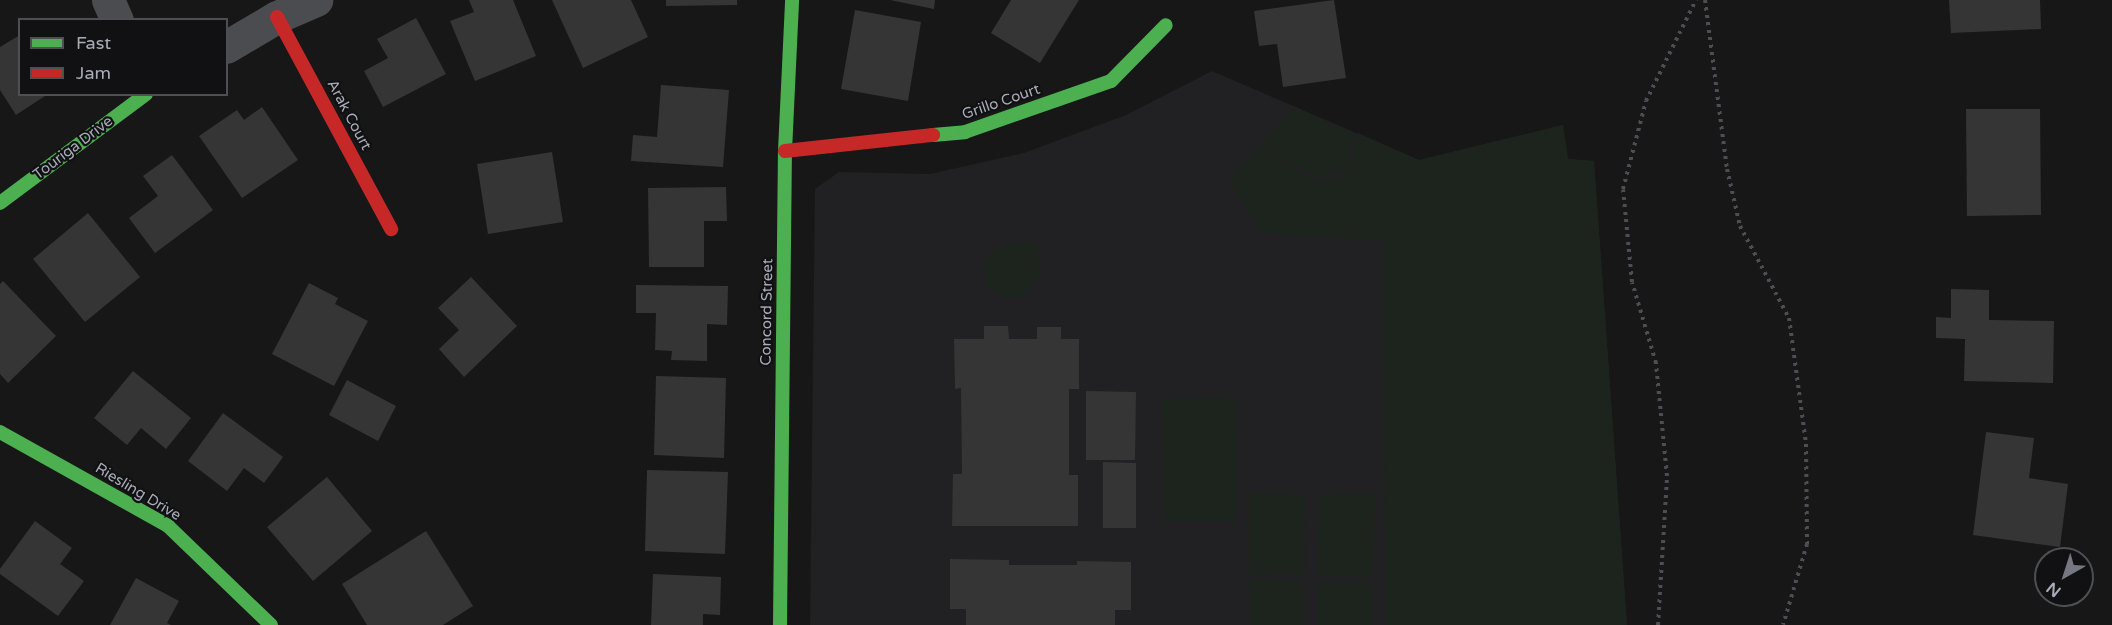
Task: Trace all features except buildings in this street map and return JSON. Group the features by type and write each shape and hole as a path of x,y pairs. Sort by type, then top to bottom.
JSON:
{"street":[{"path":"108,0 116,18"},
{"path":"228,46 277,17 316,0"},
{"name":"Concord Street","path":"780,625 785,152 792,0"},
{"name":"Arak Court","path":"277,17 391,229"},
{"name":"Grillo Court","path":"785,152 965,132 1111,81 1166,25"},
{"name":"Touriga Drive","path":"0,204 75,144 143,96"},
{"name":"Riesling Drive","path":"0,432 168,526 271,625"}],"path":[{"path":"1658,625 1667,476 1656,363 1632,282 1623,189 1646,101 1696,0"},
{"path":"1705,0 1727,169 1740,226 1789,318 1806,444 1807,544 1784,625"}],"shaded area":[{"path":"1212,71 1419,160 1563,125 1568,159 1594,161 1627,625 810,625 815,189 839,172 930,174 1024,153 1126,115"},
{"path":"1294,106 1355,136 1343,168 1321,178 1259,145"},
{"path":"1563,125 1568,159 1594,161 1627,625 1386,625 1382,241 1261,233 1228,177 1260,147 1322,182 1340,177 1355,150 1358,133 1419,160"},
{"path":"1031,242 1037,247 1040,275 1022,298 1001,297 986,285 984,263 996,247"},
{"path":"1237,397 1236,522 1164,521 1162,399"},
{"path":"1249,493 1305,493 1304,575 1249,574"},
{"path":"1319,493 1376,494 1372,576 1317,576"},
{"path":"1249,580 1303,581 1303,625 1250,625"},
{"path":"1318,581 1372,581 1372,625 1318,625"}],"traffic: fast":[{"path":"780,625 785,151 792,0"},
{"path":"933,135 965,132 1111,81 1166,25"},
{"path":"0,203 143,96"},
{"path":"0,432 168,526 271,625"}],"traffic: jam":[{"path":"277,17 391,229"},
{"path":"785,151 933,135"}]}
